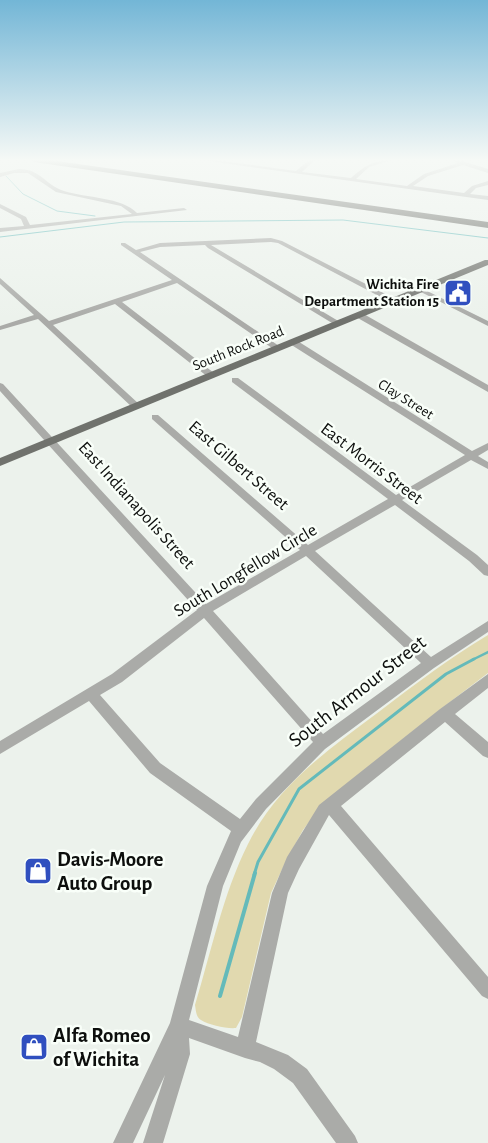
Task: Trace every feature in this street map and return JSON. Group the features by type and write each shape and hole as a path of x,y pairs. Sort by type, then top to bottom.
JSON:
{"highway":[{"path":"412,213 488,224"},
{"path":"416,213 488,224"}],"main road":[{"name":"South Rock Road","path":"0,462 488,262"}],"street":[{"path":"15,213 24,218 28,227"},
{"path":"0,230 143,213"},
{"path":"134,252 160,245 271,240 280,242 395,301"},
{"path":"206,242 210,248 337,324"},
{"path":"123,244 278,348"},
{"path":"0,280 136,406"},
{"path":"48,324 177,280"},
{"path":"419,289 487,323"},
{"path":"116,301 210,375"},
{"path":"359,315 488,389"},
{"path":"0,328 39,316"},
{"name":"Clay Street","path":"293,342 488,466"},
{"name":"East Morris Street","path":"235,380 473,558 488,572"},
{"name":"East Indianapolis Street","path":"0,386 205,610 322,742"},
{"name":"East Gilbert Street","path":"155,417 308,551 430,664"},
{"name":"South Longfellow Circle","path":"0,748 117,678 205,610 488,446"},
{"name":"South Armour Street","path":"123,1143 179,1025 215,886 236,837 261,804 322,742 430,664 488,626"},
{"path":"245,1049 280,893 293,863 324,810 488,680"},
{"path":"91,694 155,768 242,829"},
{"path":"445,714 488,751"},
{"path":"330,805 488,990"},
{"path":"179,1025 245,1049 262,1053 281,1062 300,1076 348,1143"},
{"name":"South Armour Street","path":"153,1143 181,1054 179,1025"}],"shaded area":[{"path":"488,635 488,673 338,791 318,810 303,830 271,893 242,1017 236,1028 209,1024 199,1019 195,1005 224,903 248,844 274,804 289,786 323,754 433,672"}],"waterway":[{"path":"75,213 95,216"},
{"path":"0,237 124,222 343,220 488,238"},
{"path":"474,659 488,652"},
{"path":"254,875 258,862 299,789 446,674 474,659"},
{"path":"220,996 255,873"}],"place":[{"name":"Wichita Fire Department Station 15","path":"458,293"},
{"name":"Davis-Moore Auto Group","path":"38,871"},
{"name":"Alfa Romeo of Wichita","path":"34,1047"}]}
